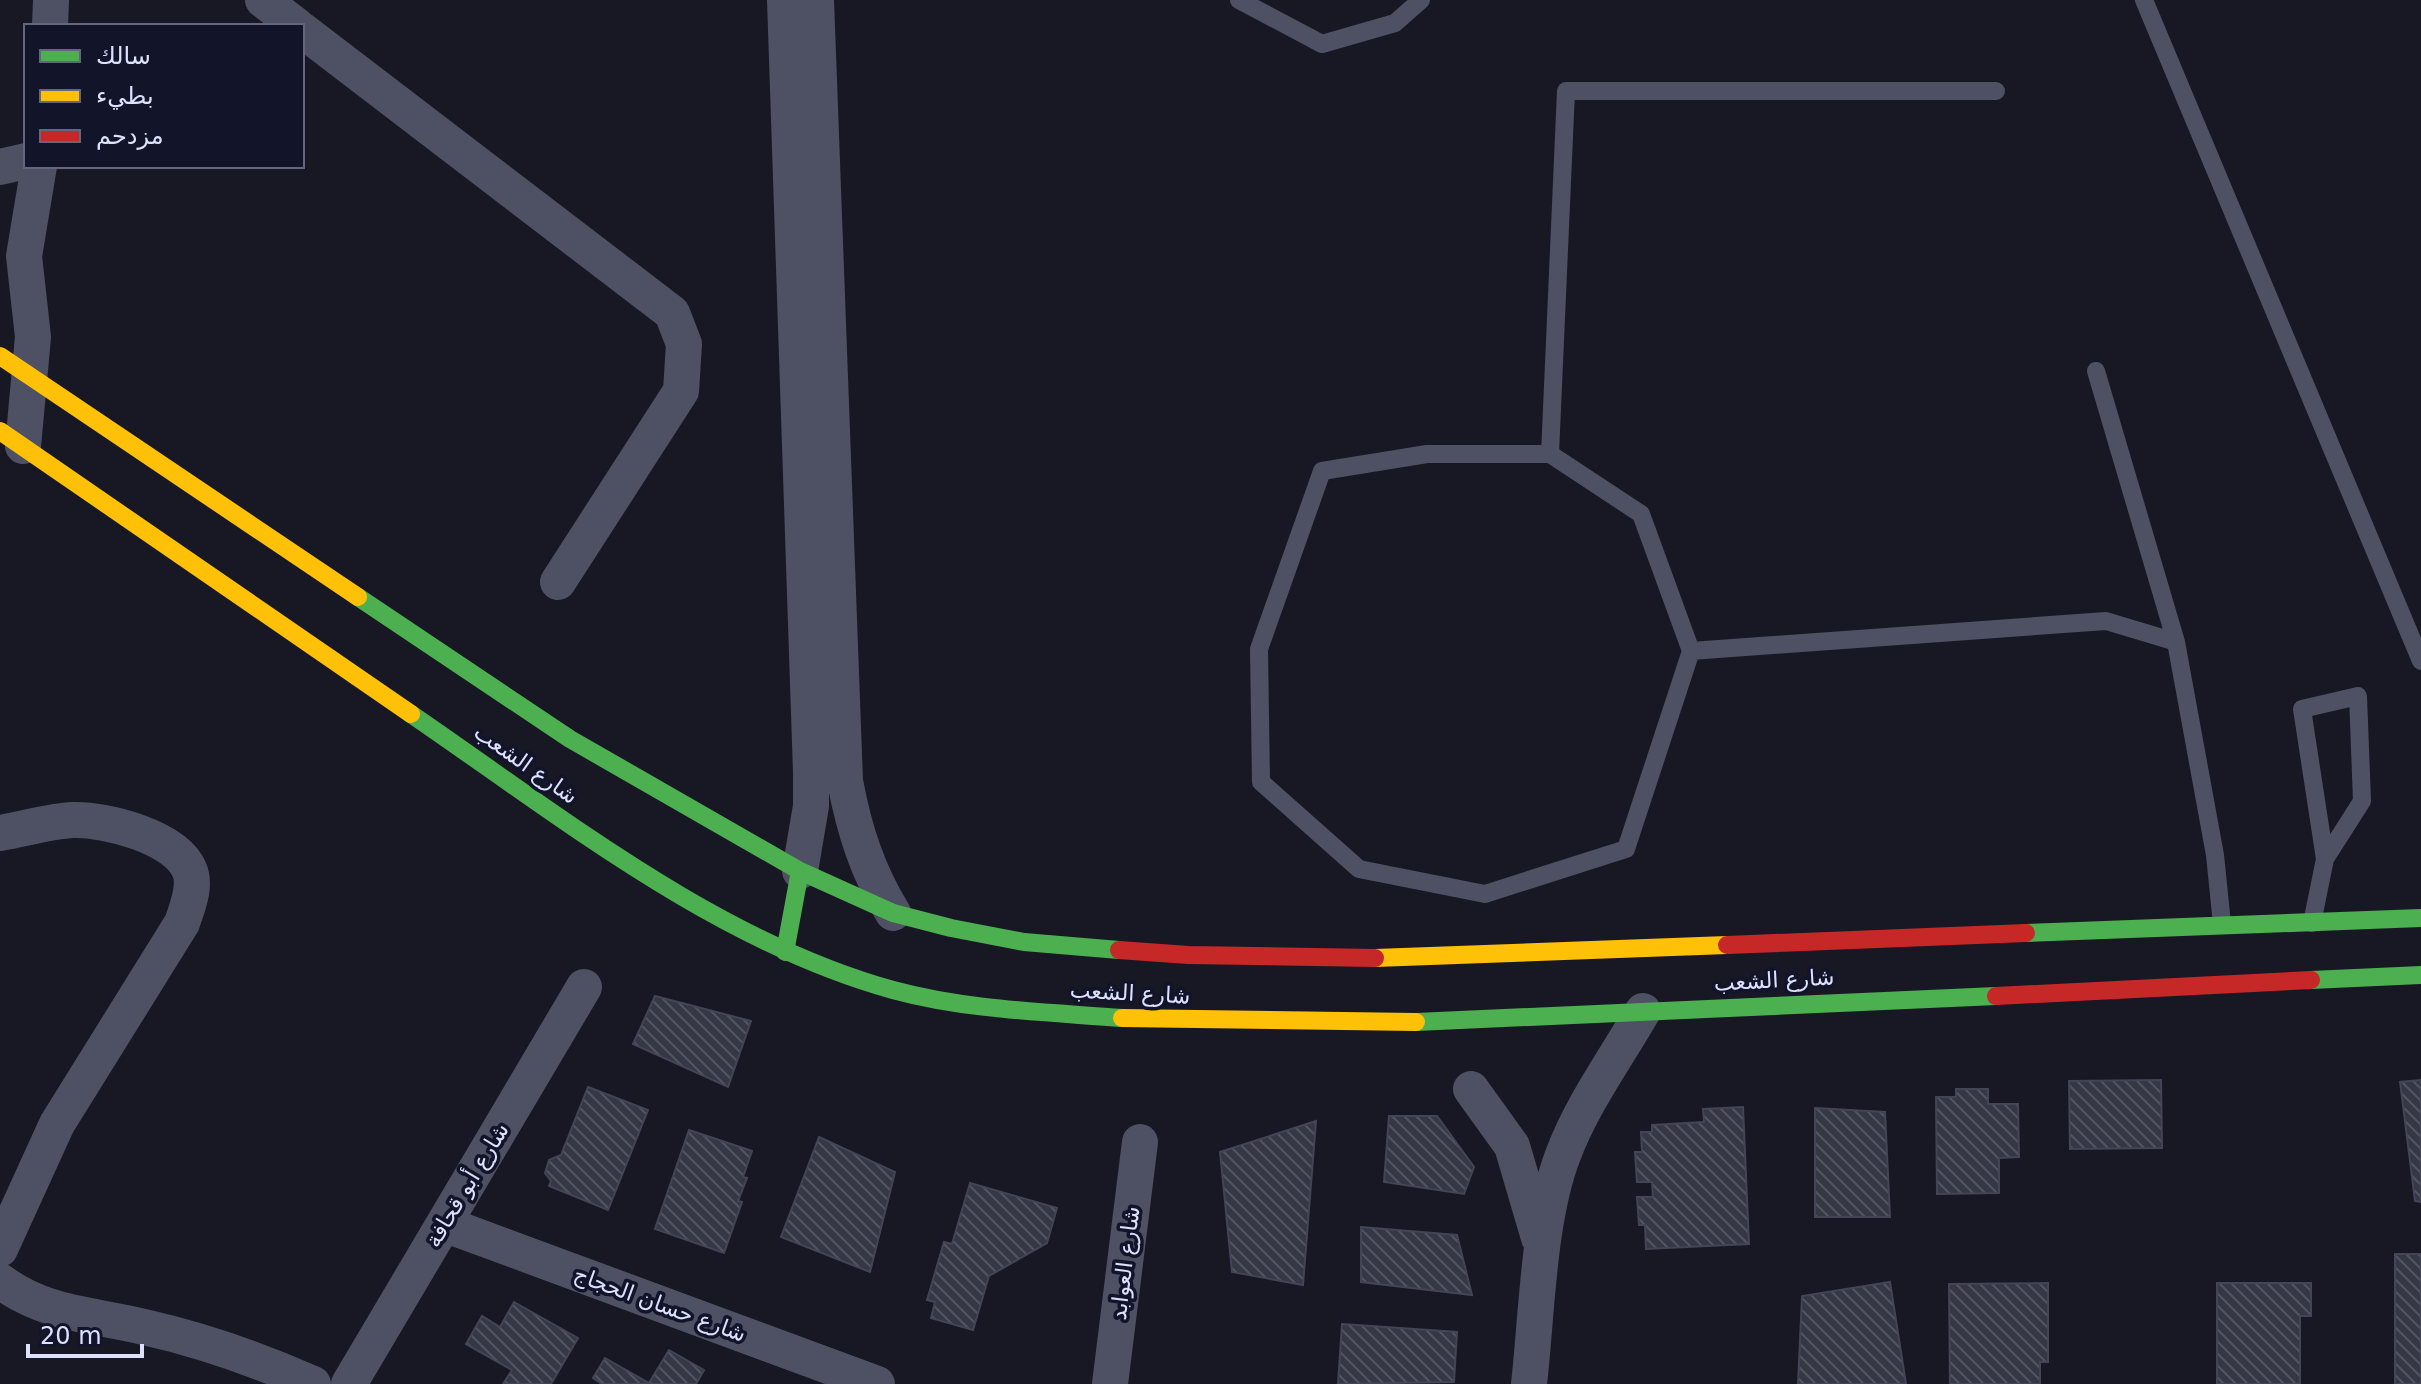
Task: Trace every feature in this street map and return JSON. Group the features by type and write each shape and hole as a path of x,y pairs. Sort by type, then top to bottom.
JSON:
{"street":[{"path":"50,24 51,0"},
{"path":"263,0 294,24"},
{"path":"785,0 811,772 811,806 785,952"},
{"path":"816,0 845,781 861,851 875,885 893,913"},
{"path":"304,32 672,313 684,344 681,391 558,582"},
{"path":"0,167 24,161"},
{"path":"12,438 32,377 33,337 24,256 39,168"},
{"path":"0,284 24,256"},
{"name":"شارع الشعب","path":"0,356 570,739 800,871 893,913 951,928 1024,942 1188,955 1378,958 2421,918"},
{"name":"شارع الشعب","path":"12,438 629,864 785,952 894,990 1007,1009 1145,1020 1450,1022 2421,975"},
{"path":"0,833 73,820 120,826 176,852 190,870 191,893 182,923 57,1124 0,1249"},
{"name":"شارع أبو قحافة","path":"349,1384 584,987"},
{"path":"1529,1384 1549,1202 1562,1156 1583,1112 1643,1011"},
{"path":"1471,1089 1512,1146 1543,1251"},
{"name":"شارع العوابد","path":"1110,1384 1140,1142"},
{"name":"شارع حسان الحجاج","path":"444,1224 877,1384"},
{"path":"0,1281 19,1295 60,1312 144,1327 209,1344 313,1384"}],"lane":[{"path":"1239,0 1322,44 1395,23 1421,0"},
{"path":"2144,0 2421,661"},
{"path":"1550,454 1566,91 1996,91"},
{"path":"2096,371 2176,642 2215,855 2222,924"},
{"path":"1427,454 1550,454 1641,514 1691,651 1626,849 1485,894 1359,869 1261,782 1259,649 1322,471 1427,454"},
{"path":"1691,651 2106,621 2176,642"},
{"path":"2312,923 2325,859 2302,709 2358,696 2362,801 2325,859"}],"building":[{"path":"655,996 751,1021 728,1087 633,1044"},
{"path":"2161,1080 2162,1148 2070,1149 2069,1081"},
{"path":"2421,1080 2421,1202 2415,1201 2400,1082"},
{"path":"588,1087 648,1110 608,1210 549,1186 551,1181 545,1173 549,1160 561,1155"},
{"path":"1956,1089 1988,1089 1988,1104 2018,1104 2019,1157 1999,1158 1999,1193 1937,1194 1936,1097 1956,1097"},
{"path":"1743,1107 1749,1244 1646,1249 1645,1225 1639,1225 1637,1197 1653,1197 1652,1182 1637,1182 1635,1152 1642,1152 1641,1132 1652,1132 1652,1125 1704,1122 1703,1109"},
{"path":"1815,1108 1885,1112 1890,1217 1815,1217"},
{"path":"1389,1116 1437,1116 1474,1167 1464,1194 1384,1182"},
{"path":"1316,1121 1303,1285 1232,1272 1220,1152"},
{"path":"689,1130 752,1151 743,1177 747,1178 738,1201 742,1202 724,1253 655,1229"},
{"path":"819,1137 895,1172 870,1272 781,1237"},
{"path":"970,1183 1057,1208 1047,1243 989,1276 973,1330 931,1318 935,1302 927,1300 944,1242 952,1244"},
{"path":"1361,1227 1457,1235 1472,1295 1361,1282"},
{"path":"2395,1254 2421,1254 2421,1384 2395,1384"},
{"path":"1890,1282 1906,1384 1798,1384 1802,1296"},
{"path":"2048,1283 2048,1362 2040,1362 2040,1384 1950,1384 1949,1284"},
{"path":"2217,1283 2311,1283 2311,1316 2300,1316 2300,1384 2217,1384"},
{"path":"514,1302 578,1338 551,1384 503,1384 512,1370 466,1344 482,1316 500,1327"},
{"path":"1342,1324 1457,1332 1454,1382 1338,1384"},
{"path":"669,1350 704,1370 696,1384 602,1384 593,1378 605,1358 649,1383"}],"traffic: fast":[{"path":"358,597 570,739 800,871 893,913 951,928 1024,942 1119,950"},
{"path":"411,714 642,872 764,941 828,968 921,997 1006,1009 1122,1018"},
{"path":"785,952 800,871"},
{"path":"2026,933 2421,918"},
{"path":"2311,980 2421,975"},
{"path":"1416,1022 1996,996"}],"traffic: slow":[{"path":"0,356 358,597"},
{"path":"0,431 411,714"},
{"path":"1375,958 1727,945"},
{"path":"1122,1018 1416,1022"}],"traffic: jam":[{"path":"1727,945 2026,933"},
{"path":"1119,950 1188,955 1375,958"},
{"path":"1996,996 2311,980"}]}
